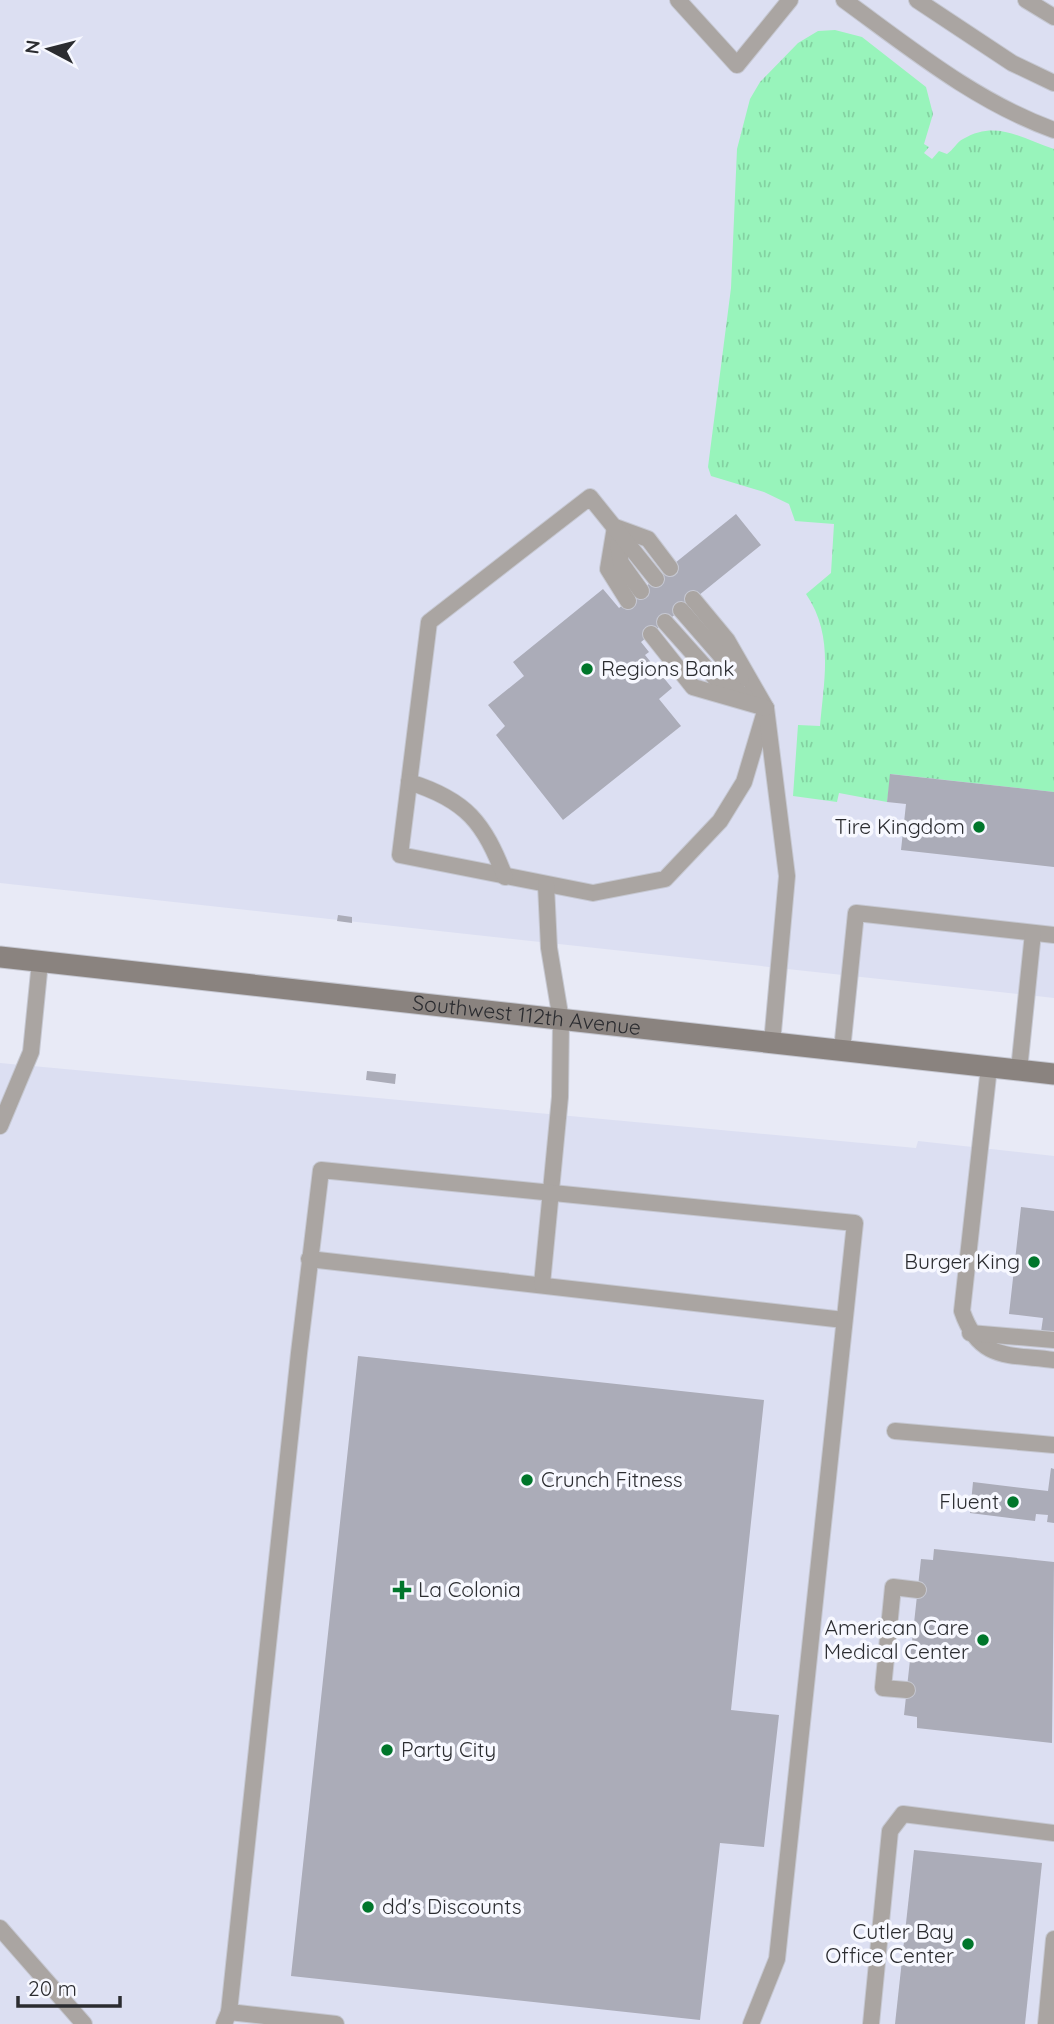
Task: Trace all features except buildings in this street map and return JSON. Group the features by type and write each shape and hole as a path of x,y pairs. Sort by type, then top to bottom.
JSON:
{"main road":[{"name":"Southwest 112th Avenue","path":"0,957 1054,1074"}],"lane":[{"path":"681,1 737,65 790,0"},
{"path":"844,0 940,71 1003,107 1054,130"},
{"path":"918,0 1013,63 1054,83"},
{"path":"1026,0 1054,18"},
{"path":"656,579 590,497 429,622 400,855 593,893 665,879 720,821 744,782 765,708"},
{"path":"615,527 648,539 670,568"},
{"path":"615,527 621,562 635,596"},
{"path":"687,605 765,708 787,876 772,1043"},
{"path":"665,622 715,678 765,708"},
{"path":"651,634 693,687 765,708"},
{"path":"409,782 440,792 464,807 489,837 505,877"},
{"path":"542,1284 560,1097 561,1020 549,948 546,885"},
{"path":"842,1050 856,913 1054,935"},
{"path":"1019,1070 1033,933"},
{"path":"0,1126 31,1052 40,962"},
{"path":"989,1067 962,1311 970,1333 993,1352 1054,1360"},
{"path":"336,2024 227,2018 309,1259 321,1170 855,1223 777,1959 751,2024"},
{"path":"309,1259 844,1320"},
{"path":"970,1333 1054,1340"},
{"path":"895,1431 1054,1445"},
{"path":"907,1690 883,1688 893,1587 918,1590"},
{"path":"871,2024 890,1831 903,1814 1054,1833"},
{"path":"0,1928 84,2024"},
{"path":"1046,2024 1054,1939"}],"shaded area":[{"path":"0,0 1054,0 1054,998 0,883"},
{"path":"0,1063 916,1148 918,1141 1054,1156 1054,2024 0,2024"}],"green space":[{"path":"835,30 862,37 926,87 933,114 924,144 929,147 924,153 932,159 939,151 947,154 963,139 987,131 1009,133 1054,149 1054,792 891,774 887,802 839,793 837,802 793,796 798,725 820,726 825,674 821,625 806,594 831,573 834,524 795,521 789,504 764,492 711,476 708,467 731,288 737,149 750,99 760,82 798,43 818,31"}],"place":[{"name":"Regions Bank","path":"587,669"},
{"name":"Tire Kingdom","path":"979,827"},
{"name":"Burger King","path":"1034,1262"},
{"name":"Crunch Fitness","path":"527,1480"},
{"name":"Fluent","path":"1013,1502"},
{"name":"La Colonia","path":"402,1590"},
{"name":"American Care Medical Center","path":"983,1640"},
{"name":"Party City","path":"387,1750"},
{"name":"dd's Discounts","path":"368,1907"},
{"name":"Cutler Bay Office Center","path":"968,1944"}]}
